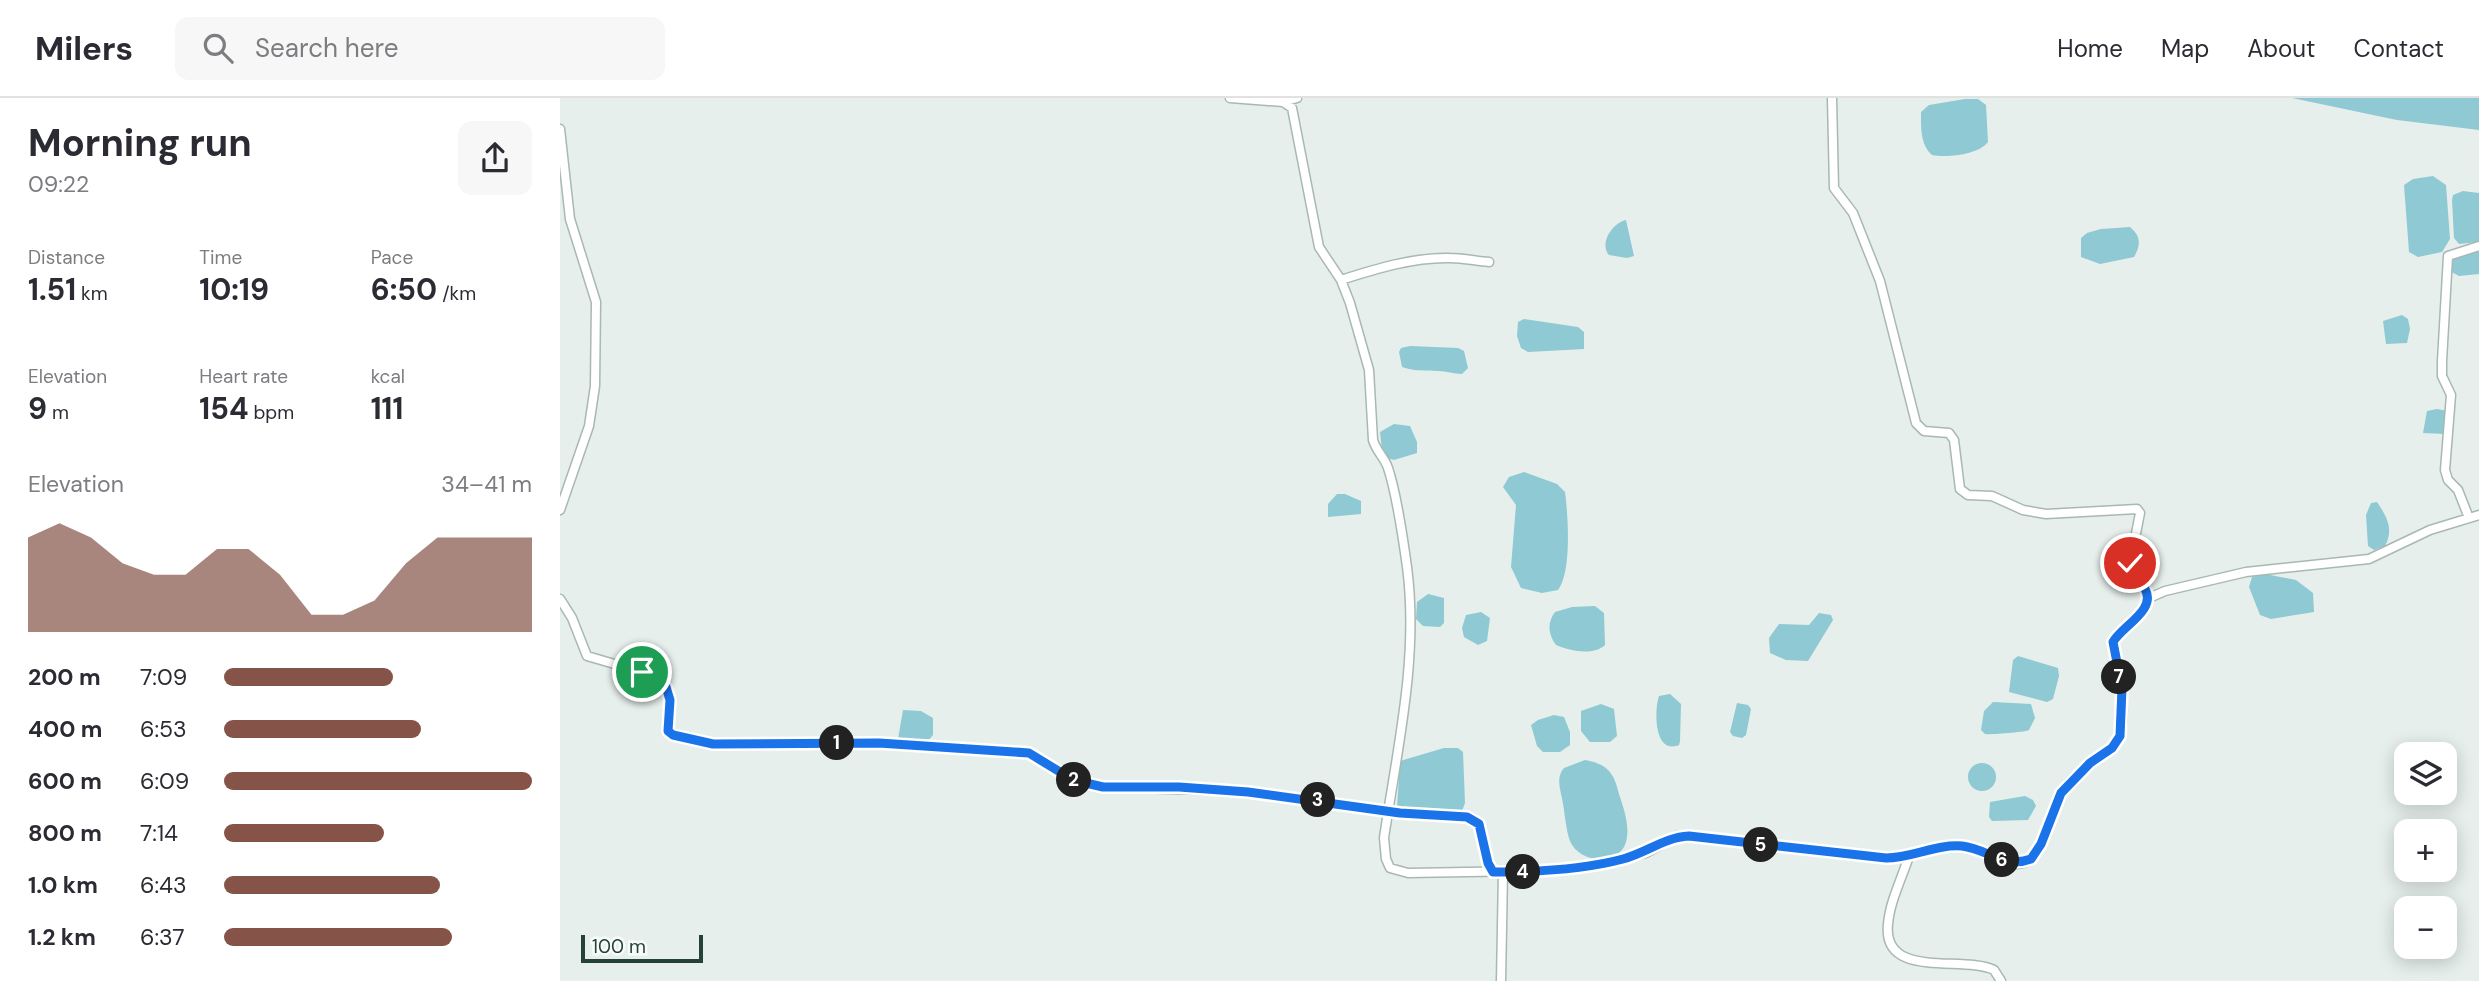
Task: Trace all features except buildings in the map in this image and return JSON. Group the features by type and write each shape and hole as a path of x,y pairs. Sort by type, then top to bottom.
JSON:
{"street":[{"path":"1230,98 1283,102 1297,98"},
{"path":"1283,102 1290,106 1293,113 1319,247 1340,280 1369,370 1373,440 1376,451 1387,466 1407,567 1411,616 1406,691 1384,838 1386,859 1390,868 1408,873 1498,872 1597,865 1646,853 1657,844 1677,836 1865,856 1909,856 1937,848 1962,846 2014,863 2031,859 2041,844 2061,793 2090,763 2112,748 2120,736 2122,688 2113,642 2147,605 2149,598 2144,586 2135,579 2129,569 2140,522 2137,509 2046,514 2023,510 1992,496 1968,495 1960,489 1954,440 1949,433 1924,431 1916,423 1880,281 1853,213 1834,188 1832,98"},
{"path":"560,129 570,219 596,302 595,386 589,426 560,510"},
{"path":"2469,519 2458,490 2448,480 2445,470 2452,395 2442,376 2442,361 2448,256 2479,246"},
{"path":"1340,280 1407,263 1449,258 1489,262"},
{"path":"2149,598 2165,591 2246,572 2369,559 2430,530 2479,515"},
{"path":"560,599 572,618 587,656 642,672 666,687 670,700 668,731 673,735 713,744 879,743 1003,750 1029,753 1073,780 1103,787 1241,791 1388,811 1461,816 1476,820 1488,863 1498,872 1502,981"},
{"path":"1909,856 1888,922 1888,935 1897,952 1910,962 1976,964 1994,970 2000,981"}],"water":[{"path":"2292,98 2479,98 2479,130 2397,120"},
{"path":"1978,99 1986,105 1988,142 1977,150 1962,154 1932,155 1923,141 1921,112 1929,105"},
{"path":"2433,176 2446,185 2450,239 2442,252 2418,257 2409,252 2404,185 2413,179"},
{"path":"2463,191 2479,193 2479,242 2459,244 2454,238 2452,200 2453,195"},
{"path":"1626,220 1634,256 1627,258 1609,255 1605,245 1608,234 1616,225"},
{"path":"2130,227 2139,241 2134,257 2100,264 2081,257 2081,238 2087,233"},
{"path":"2479,249 2479,274 2459,276 2448,270 2450,259"},
{"path":"2402,315 2408,319 2410,329 2407,343 2386,344 2383,321"},
{"path":"1524,319 1578,327 1584,332 1584,349 1528,352 1521,348 1517,336 1518,322"},
{"path":"1401,348 1458,348 1464,351 1468,368 1462,374 1402,367 1399,352"},
{"path":"2427,411 2448,411 2445,434 2423,433"},
{"path":"1394,424 1410,426 1417,442 1417,453 1394,460 1387,458 1382,450 1380,432"},
{"path":"1524,472 1557,484 1565,492 1567,557 1558,590 1542,593 1521,588 1511,567 1516,505 1503,487 1509,477"},
{"path":"1337,494 1345,494 1361,501 1361,514 1328,517 1328,504"},
{"path":"2377,502 2386,518 2389,534 2385,546 2374,550 2368,546 2366,515 2371,503"},
{"path":"2260,573 2296,580 2313,593 2314,612 2271,619 2260,615 2249,587 2252,577"},
{"path":"1428,594 1444,598 1444,623 1440,627 1423,626 1416,619 1417,602"},
{"path":"1595,606 1604,613 1605,645 1594,650 1574,651 1556,645 1550,628 1555,612 1572,607"},
{"path":"1481,612 1490,618 1487,641 1478,645 1464,637 1462,628 1466,615"},
{"path":"1819,613 1831,615 1833,620 1808,661 1786,660 1770,653 1769,638 1779,624 1809,625"},
{"path":"2018,656 2058,668 2059,676 2053,699 2047,702 2009,692 2013,660"},
{"path":"1670,694 1681,704 1680,741 1679,745 1671,746 1660,738 1656,711 1659,696"},
{"path":"1993,702 2031,704 2035,718 2029,730 1985,734 1981,730 1984,711"},
{"path":"1737,703 1748,705 1751,709 1746,735 1742,738 1733,736 1730,732"},
{"path":"1601,704 1614,709 1617,736 1610,742 1590,742 1581,731 1581,711"},
{"path":"903,710 921,711 933,718 933,735 927,742 902,742 898,739"},
{"path":"1554,715 1564,717 1570,732 1570,745 1560,752 1543,752 1537,746 1531,725"},
{"path":"1444,748 1458,748 1463,752 1465,803 1462,811 1404,811 1397,808 1400,761"},
{"path":"1585,760 1599,764 1612,775 1626,820 1624,847 1619,853 1604,859 1587,857 1574,848 1567,827 1559,785 1561,772 1564,768"},
{"path":"1982,763 1992,767 1996,777 1992,787 1982,791 1972,787 1968,777 1972,767"},
{"path":"2025,796 2033,800 2036,806 2028,820 1992,821 1989,817 1990,802"}],"route":[{"path":"642,672 661,681 669,693 668,731 673,735 713,744 879,743 1003,750 1029,753 1073,780 1088,785 1241,791 1400,813 1467,817 1479,824 1489,868 1493,872 1531,872 1597,865 1646,853 1651,847 1677,836 1703,836 1749,844 1886,858 1903,858 1937,848 1962,846 2014,863 2031,859 2041,844 2061,793 2090,763 2112,748 2120,736 2122,688 2113,642 2147,605 2149,598 2144,586 2130,572 2130,563"}]}
